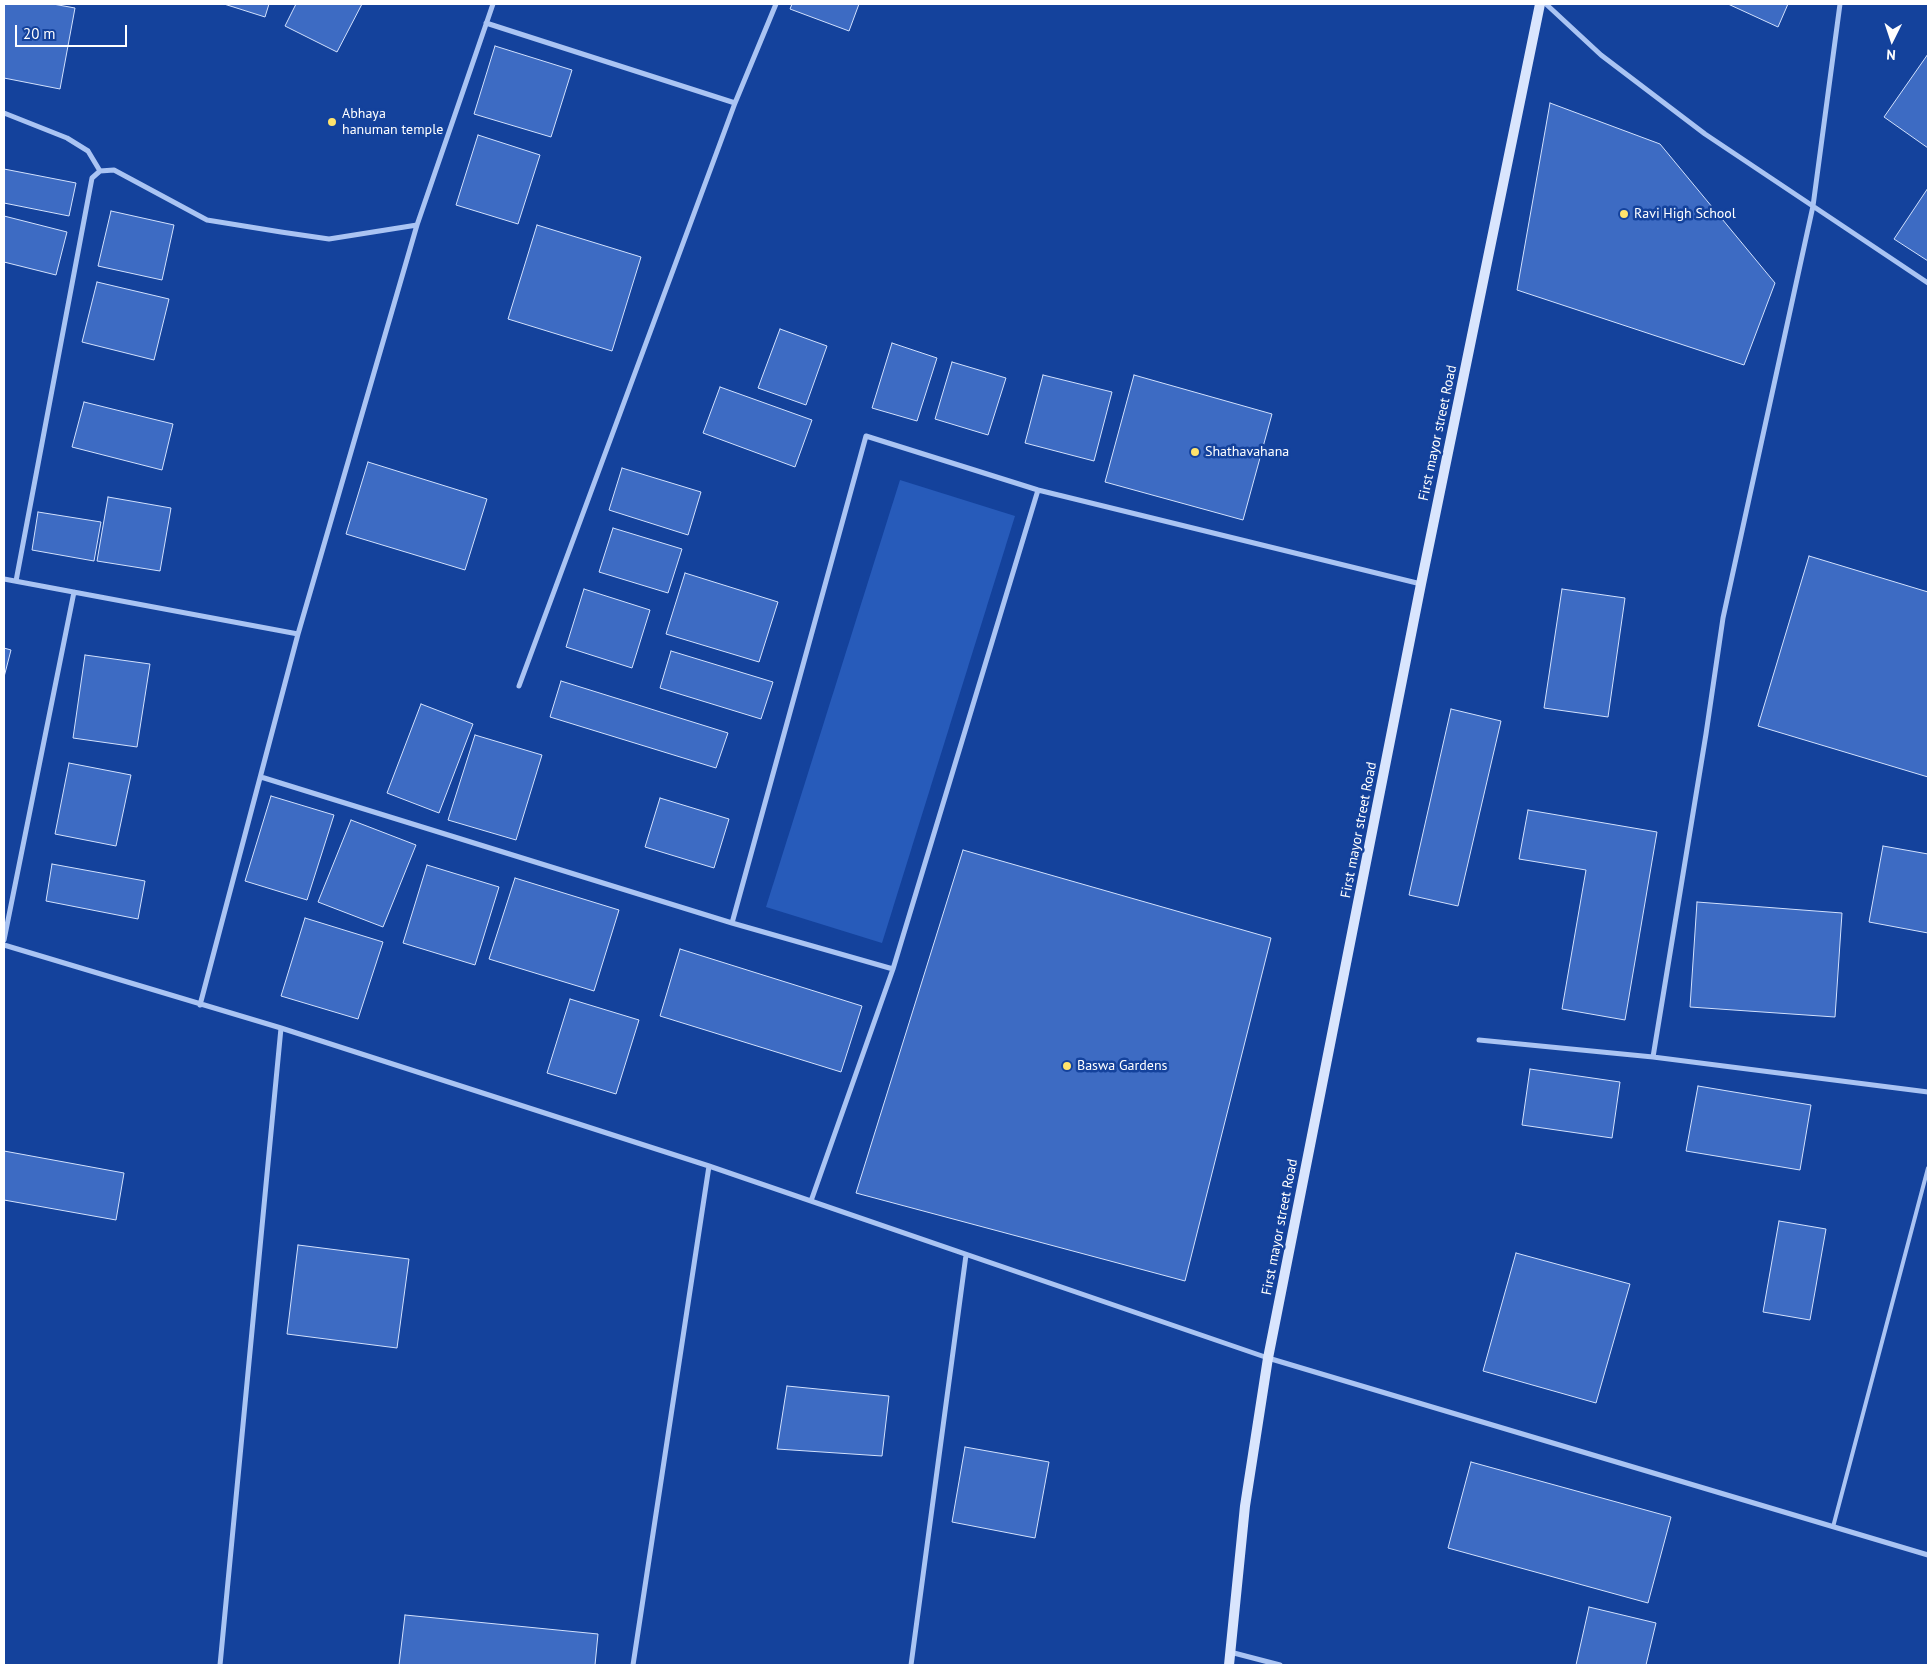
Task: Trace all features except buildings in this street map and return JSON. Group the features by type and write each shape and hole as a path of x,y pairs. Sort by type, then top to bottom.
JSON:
{"street":[{"path":"200,1005 298,634 417,225 493,4"},
{"path":"519,686 735,103 776,4"},
{"name":"First mayor street Road","path":"1230,1665 1245,1506 1268,1358 1421,584 1540,4"},
{"path":"1546,4 1601,54 1698,129 1928,283"},
{"path":"1653,1057 1723,618 1813,206 1840,4"},
{"path":"486,23 735,103"},
{"path":"4,113 68,138 88,151 100,171"},
{"path":"16,581 92,178 100,171 114,170 207,220 329,238 417,225"},
{"path":"732,923 866,436 1038,490 1421,584"},
{"path":"811,1202 893,969 1038,490"},
{"path":"4,579 298,634"},
{"path":"4,940 74,592"},
{"path":"261,777 732,923 893,969"},
{"path":"4,945 281,1028 709,1166 1268,1358 1928,1555"},
{"path":"220,1665 281,1028"},
{"path":"1479,1040 1653,1057 1928,1092"},
{"path":"633,1665 709,1166"},
{"path":"911,1665 966,1255"},
{"path":"1230,1652 1280,1665"}],"lane":[{"path":"1833,1526 1928,1168"}],"shaded area":[{"path":"900,480 1015,516 882,943 766,907"}],"place":[{"name":"Abhaya hanuman temple","path":"332,122"},
{"name":"Ravi High School","path":"1624,214"},
{"name":"Shathavahana","path":"1195,452"},
{"name":"Baswa Gardens","path":"1067,1066"}]}
